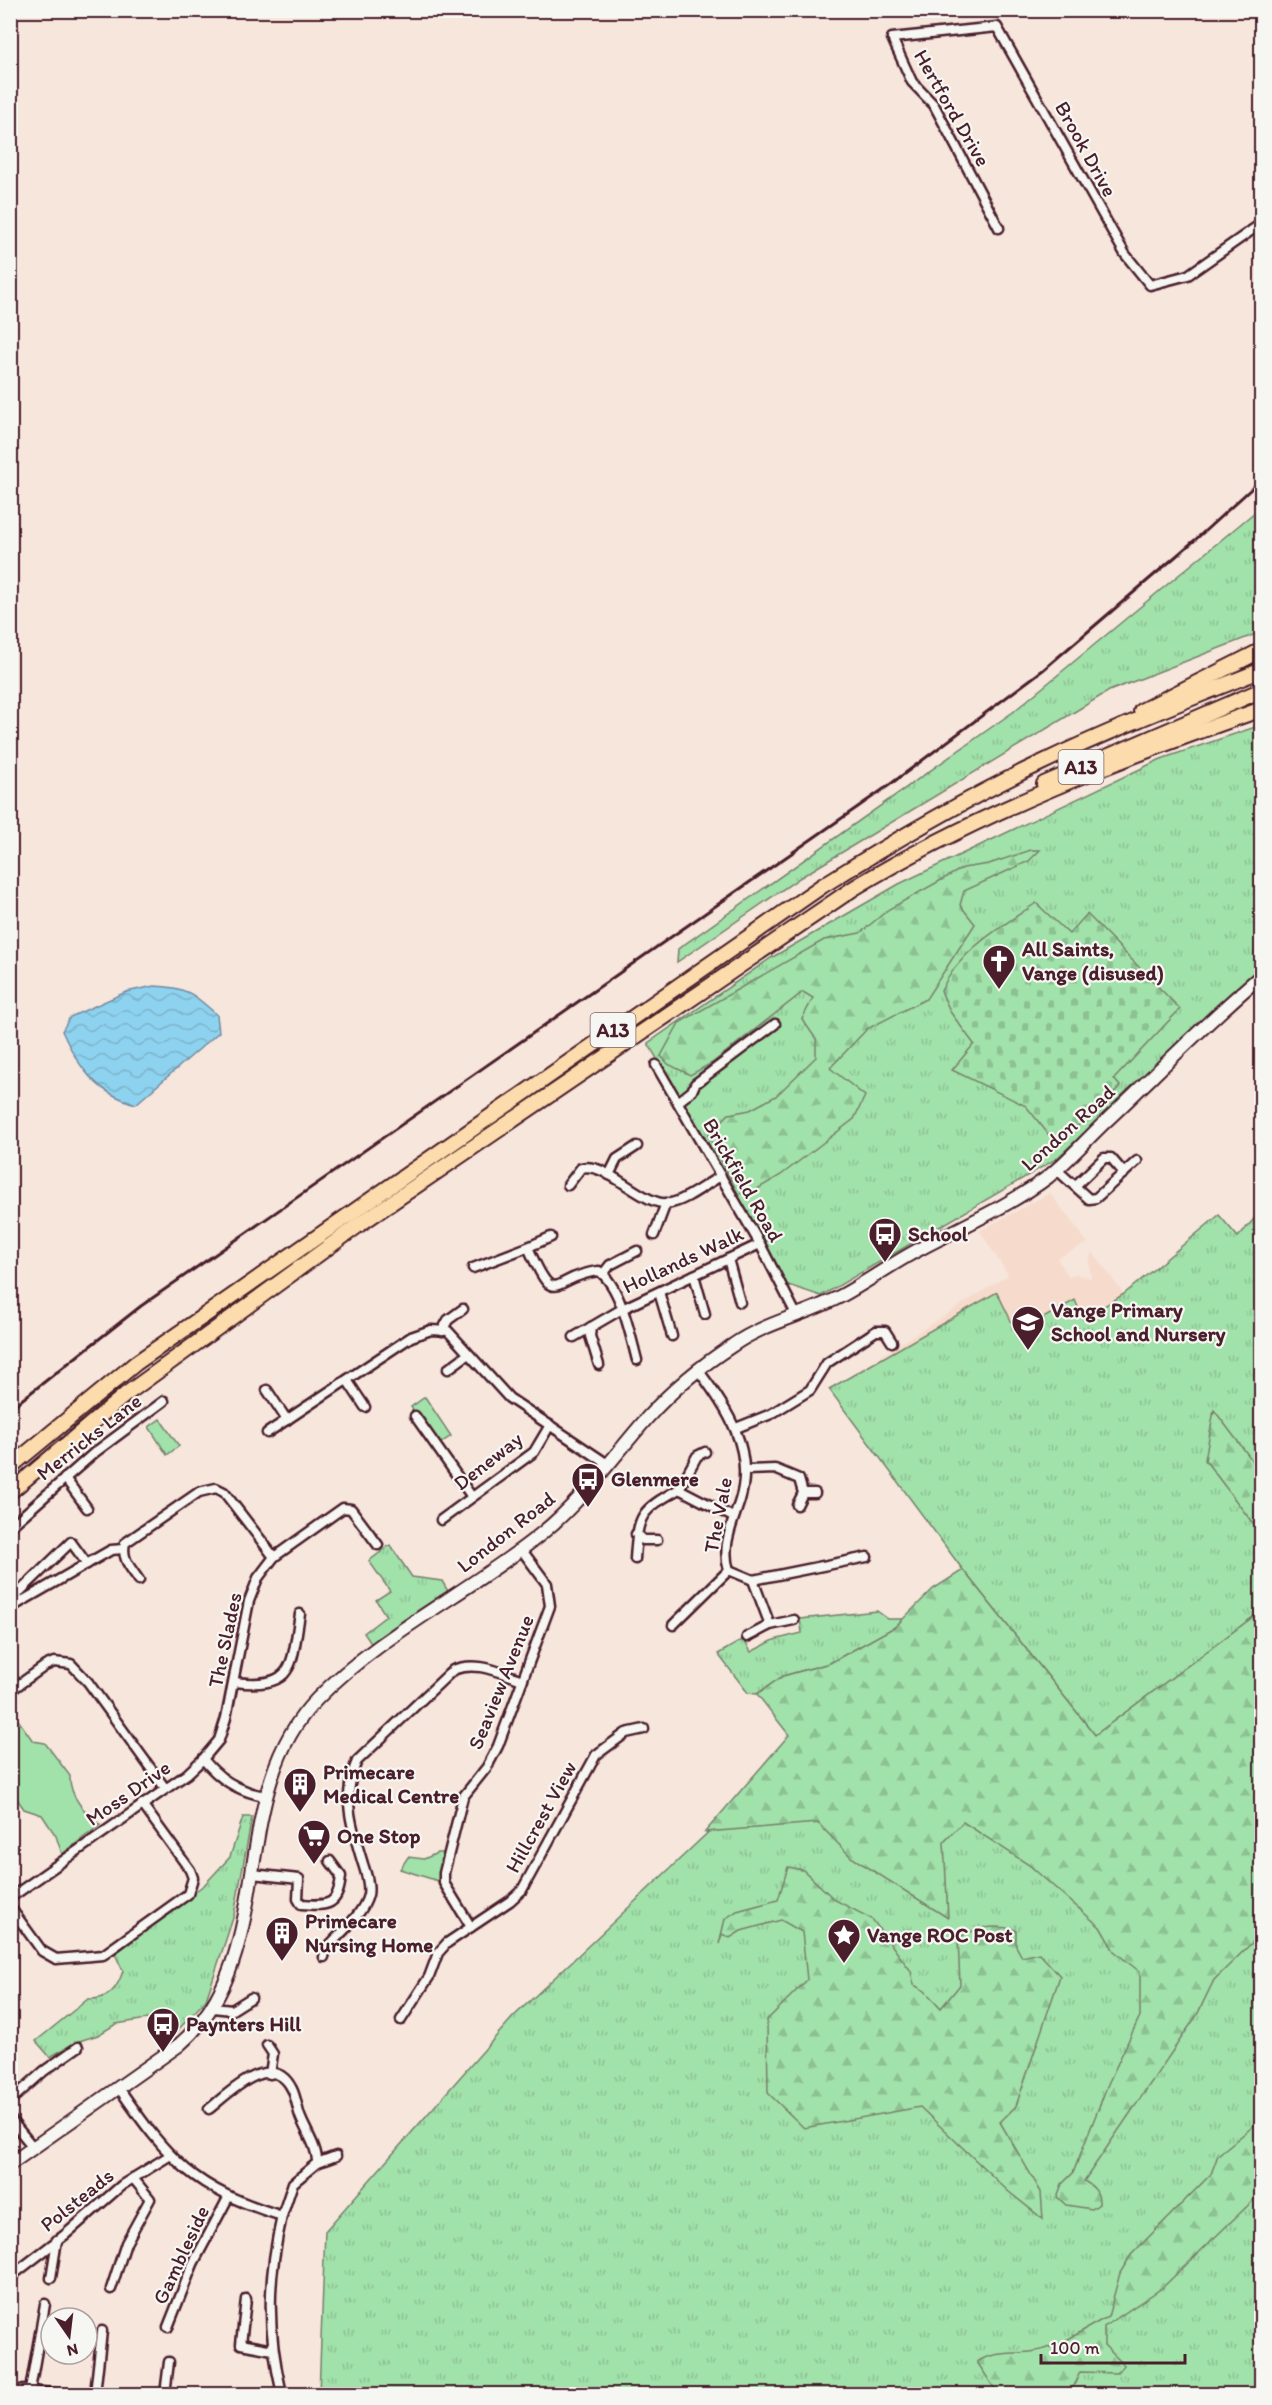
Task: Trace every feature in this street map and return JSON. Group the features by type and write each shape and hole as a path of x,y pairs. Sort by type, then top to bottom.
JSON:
{"highway":[{"name":"A13","path":"10,1467 136,1363 753,933 876,852 958,805 1262,650"},
{"name":"A13","path":"1041,763 1262,670"},
{"name":"A13","path":"10,1492 125,1395 360,1224 756,952 907,856 1002,803 1066,773 1262,690"},
{"name":"A13","path":"907,856 965,827 1055,788 1262,709"}],"main road":[{"name":"London Road","path":"10,2164 179,2045 197,2030 213,2008 237,1947 265,1796 281,1750 294,1726 318,1698 389,1642 544,1532 609,1465 648,1417 699,1370 735,1343 768,1325 839,1297 883,1269 1047,1177 1232,1000 1262,975"}],"street":[{"name":"Hertford Drive","path":"997,27 892,38 912,82 934,105 999,228"},
{"name":"Brook Drive","path":"997,27 1125,254 1150,285 1188,275 1262,223"},
{"path":"678,1102 692,1091 695,1083 775,1024"},
{"name":"Brickfield Road","path":"656,1065 760,1244 796,1314"},
{"path":"609,1175 617,1158 637,1146"},
{"path":"1075,1186 1104,1158 1111,1158 1124,1173"},
{"path":"1056,1169 1089,1199 1096,1198 1137,1161"},
{"path":"568,1185 583,1167 609,1175 666,1203 675,1202 721,1176"},
{"path":"654,1235 666,1203"},
{"path":"473,1268 551,1237"},
{"name":"Hollands Walk","path":"574,1336 622,1309 760,1244"},
{"name":"Hollands Walk","path":"528,1247 542,1278 551,1286 573,1281 588,1272 599,1271 603,1274 622,1309"},
{"path":"603,1274 610,1264 637,1251"},
{"path":"728,1259 740,1302"},
{"path":"694,1275 705,1314"},
{"path":"659,1292 672,1336"},
{"path":"442,1331 448,1320 463,1309"},
{"path":"622,1309 637,1360"},
{"path":"591,1327 590,1336 599,1365"},
{"path":"267,1433 411,1337 432,1330 448,1331 467,1355 509,1398 609,1465"},
{"path":"736,1428 771,1414 810,1390 826,1363 876,1331 885,1331 892,1342"},
{"path":"448,1369 467,1355"},
{"name":"The Vale","path":"699,1370 723,1402 736,1428 745,1470 741,1498 733,1517 724,1557 729,1570 753,1580"},
{"path":"346,1380 365,1407"},
{"path":"267,1390 287,1420"},
{"name":"Merricks Lane","path":"10,1527 65,1478 164,1401"},
{"path":"415,1416 472,1497"},
{"name":"Deneway","path":"441,1520 534,1452 550,1425"},
{"path":"635,1559 637,1524 650,1505 679,1489 697,1456 705,1452"},
{"path":"745,1470 775,1469 799,1479 803,1493 797,1505"},
{"path":"65,1478 87,1508"},
{"path":"139,1580 126,1562 123,1549 130,1537 199,1492 216,1488 224,1492 274,1557"},
{"path":"679,1489 733,1517"},
{"path":"803,1493 814,1492"},
{"name":"The Slades","path":"203,1759 219,1740 234,1682 249,1601 265,1567 274,1557 343,1508 351,1509 378,1545"},
{"path":"636,1534 643,1539 657,1540"},
{"path":"10,1601 71,1542 87,1564"},
{"path":"10,1608 111,1550 123,1549"},
{"name":"Seaview Avenue","path":"471,1927 444,1883 444,1874 463,1797 487,1767 498,1746 551,1599 547,1584 521,1549"},
{"path":"770,1625 753,1580 867,1557"},
{"name":"The Vale","path":"673,1625 729,1570"},
{"path":"234,1682 259,1685 279,1679 287,1672 292,1660 300,1614"},
{"path":"747,1638 770,1625 794,1620"},
{"path":"10,1691 54,1662 72,1664 88,1682 165,1788"},
{"path":"324,1957 326,1949 356,1916 368,1894 364,1869 348,1813 352,1773 357,1761 453,1670 464,1665 476,1665 523,1680"},
{"name":"Hillcrest View","path":"401,2020 429,1977 438,1953 447,1943 510,1901 522,1890 596,1755 626,1733 644,1729"},
{"path":"203,1759 223,1779 242,1791 265,1796"},
{"name":"Moss Drive","path":"10,1898 187,1774 203,1759"},
{"path":"10,1907 42,1951 49,1956 56,1959 92,1958 112,1950 188,1894 193,1878 190,1870 142,1804"},
{"path":"252,1874 299,1879 298,1901 301,1904 323,1906 335,1899 340,1885 341,1876 330,1861"},
{"path":"213,2008 232,2010 251,1998"},
{"path":"267,2045 273,2054 270,2074"},
{"path":"10,2101 44,2071 78,2047"},
{"path":"208,2109 247,2078 259,2073 282,2078 293,2090 299,2114 317,2157 317,2163"},
{"path":"119,2088 169,2156 206,2185 228,2198 282,2216"},
{"path":"10,2119 33,2147"},
{"name":"Polsteads","path":"10,2277 133,2178 169,2156"},
{"path":"282,2394 273,2350 269,2296 282,2216 292,2183 317,2163 336,2156"},
{"path":"111,2289 126,2243 150,2199 133,2178"},
{"name":"Gambleside","path":"168,2327 189,2272 228,2198"},
{"path":"51,2278 57,2240"},
{"path":"246,2300 241,2344 273,2350"},
{"path":"30,2390 45,2304"},
{"path":"95,2394 102,2331"},
{"path":"165,2394 169,2362"},
{"path":"10,2389 62,2394"}],"shaded area":[{"name":"Vange Primary School and Nursery","path":"1050,1193 1088,1243 1057,1258 1069,1277 1075,1274 1091,1278 1089,1263 1092,1251 1189,1382 949,1551 829,1389 1008,1275 980,1231"}],"green space":[{"path":"1261,507 1261,632 1109,691 801,877 677,962 678,949 1013,712"},
{"path":"1261,725 1261,969 1056,1159 821,1296 785,1284 648,1043 771,958 899,884 1161,759"},
{"path":"1031,850 1040,850 1029,861 964,891 960,905 975,924 926,999 867,1029 830,1068 865,1096 854,1119 781,1175 749,1194 738,1193 708,1135 729,1114 750,1110 776,1096 816,1057 816,1039 802,1019 813,998 803,992 712,1063 690,1075 668,1064 661,1056 679,1023 824,940 860,933 889,909 963,868 989,864"},
{"path":"1036,903 1069,934 1087,914 1180,1009 1114,1079 1120,1086 1113,1094 1061,1141 1053,1140 1026,1106 952,1070 974,1044 951,1013 941,991 949,976 970,951"},
{"path":"1261,1211 1261,1611 1095,1735 963,1570 829,1389 997,1292 1017,1333 1075,1300 1083,1319 1124,1294 1219,1215 1238,1237"},
{"path":"425,1397 451,1436 438,1445 411,1407"},
{"path":"1214,1410 1261,1472 1261,1534 1205,1460"},
{"path":"160,1419 179,1446 167,1455 149,1427"},
{"path":"390,1545 412,1577 442,1581 449,1593 372,1645 364,1633 386,1616 376,1600 390,1591 369,1561"},
{"path":"963,1570 1095,1735 1261,1611 1261,1934 1214,1980 1197,2015 1084,2181 1093,2187 1098,2196 1099,2204 1092,2209 1066,2205 1057,2197 1062,2184 1073,2173 1108,2084 1140,2016 1140,1972 1114,1951 1100,1927 1029,1865 963,1822 944,1842 948,1918 851,1857 818,1823 705,1832 789,1735 757,1694 783,1676 830,1663 895,1627 933,1589"},
{"path":"964,1590 1093,1753 1261,1632 1261,2386 1243,2394 319,2394 325,2231 513,2017"},
{"path":"877,1611 888,1619 903,1619 895,1627 830,1663 783,1676 757,1694 748,1693 718,1654 744,1639 751,1652 774,1640 802,1633 800,1619"},
{"path":"11,1710 33,1741 45,1743 70,1776 72,1791 79,1804 100,1825 62,1854 56,1836 42,1815 24,1809 11,1790"},
{"path":"243,1817 252,1817 234,1915 206,2000 174,2034 147,2019 116,2024 50,2057 36,2041 88,1999 101,1998 115,1988 123,1971 115,1954 205,1884 230,1857"},
{"path":"437,1853 444,1853 438,1881 400,1869 408,1857 424,1859"},
{"path":"788,1867 803,1870 835,1900 872,1919 911,1971 914,1985 925,1991 941,2008 960,1985 958,1938 979,1929 1000,1927 1016,1930 1016,1946 1022,1957 1039,1953 1060,1976 1016,2106 1000,2122 1041,2192 1043,2219 1009,2192 920,2107 804,2128 768,2093 767,2020 807,1980 802,1932 781,1920 741,1931 730,1938 722,1934 719,1944 725,1919 737,1911 778,1900"},
{"path":"1261,2120 1261,2193 1162,2288 1104,2327 1104,2345 1124,2365 1116,2373 1080,2372 1070,2394 998,2394 977,2362 992,2355 1033,2352 1050,2347 1108,2317 1120,2273 1131,2255 1211,2174 1218,2155"}],"water":[{"path":"154,986 174,988 195,996 217,1015 219,1032 136,1104 99,1086 82,1067 62,1031 70,1017 126,992"}],"railway":[{"path":"10,1409 141,1306 888,786 1043,670 1195,540 1262,479"}],"place":[{"name":"All Saints, Vange (disused)","path":"999,990"},
{"name":"School","path":"885,1263"},
{"name":"Vange Primary School and Nursery","path":"1028,1351"},
{"name":"Glenmere","path":"588,1508"},
{"name":"Primecare Medical Centre","path":"300,1813"},
{"name":"One Stop","path":"314,1865"},
{"name":"Primecare Nursing Home","path":"282,1962"},
{"name":"Vange ROC Post","path":"844,1964"},
{"name":"Paynters Hill","path":"163,2053"}]}
